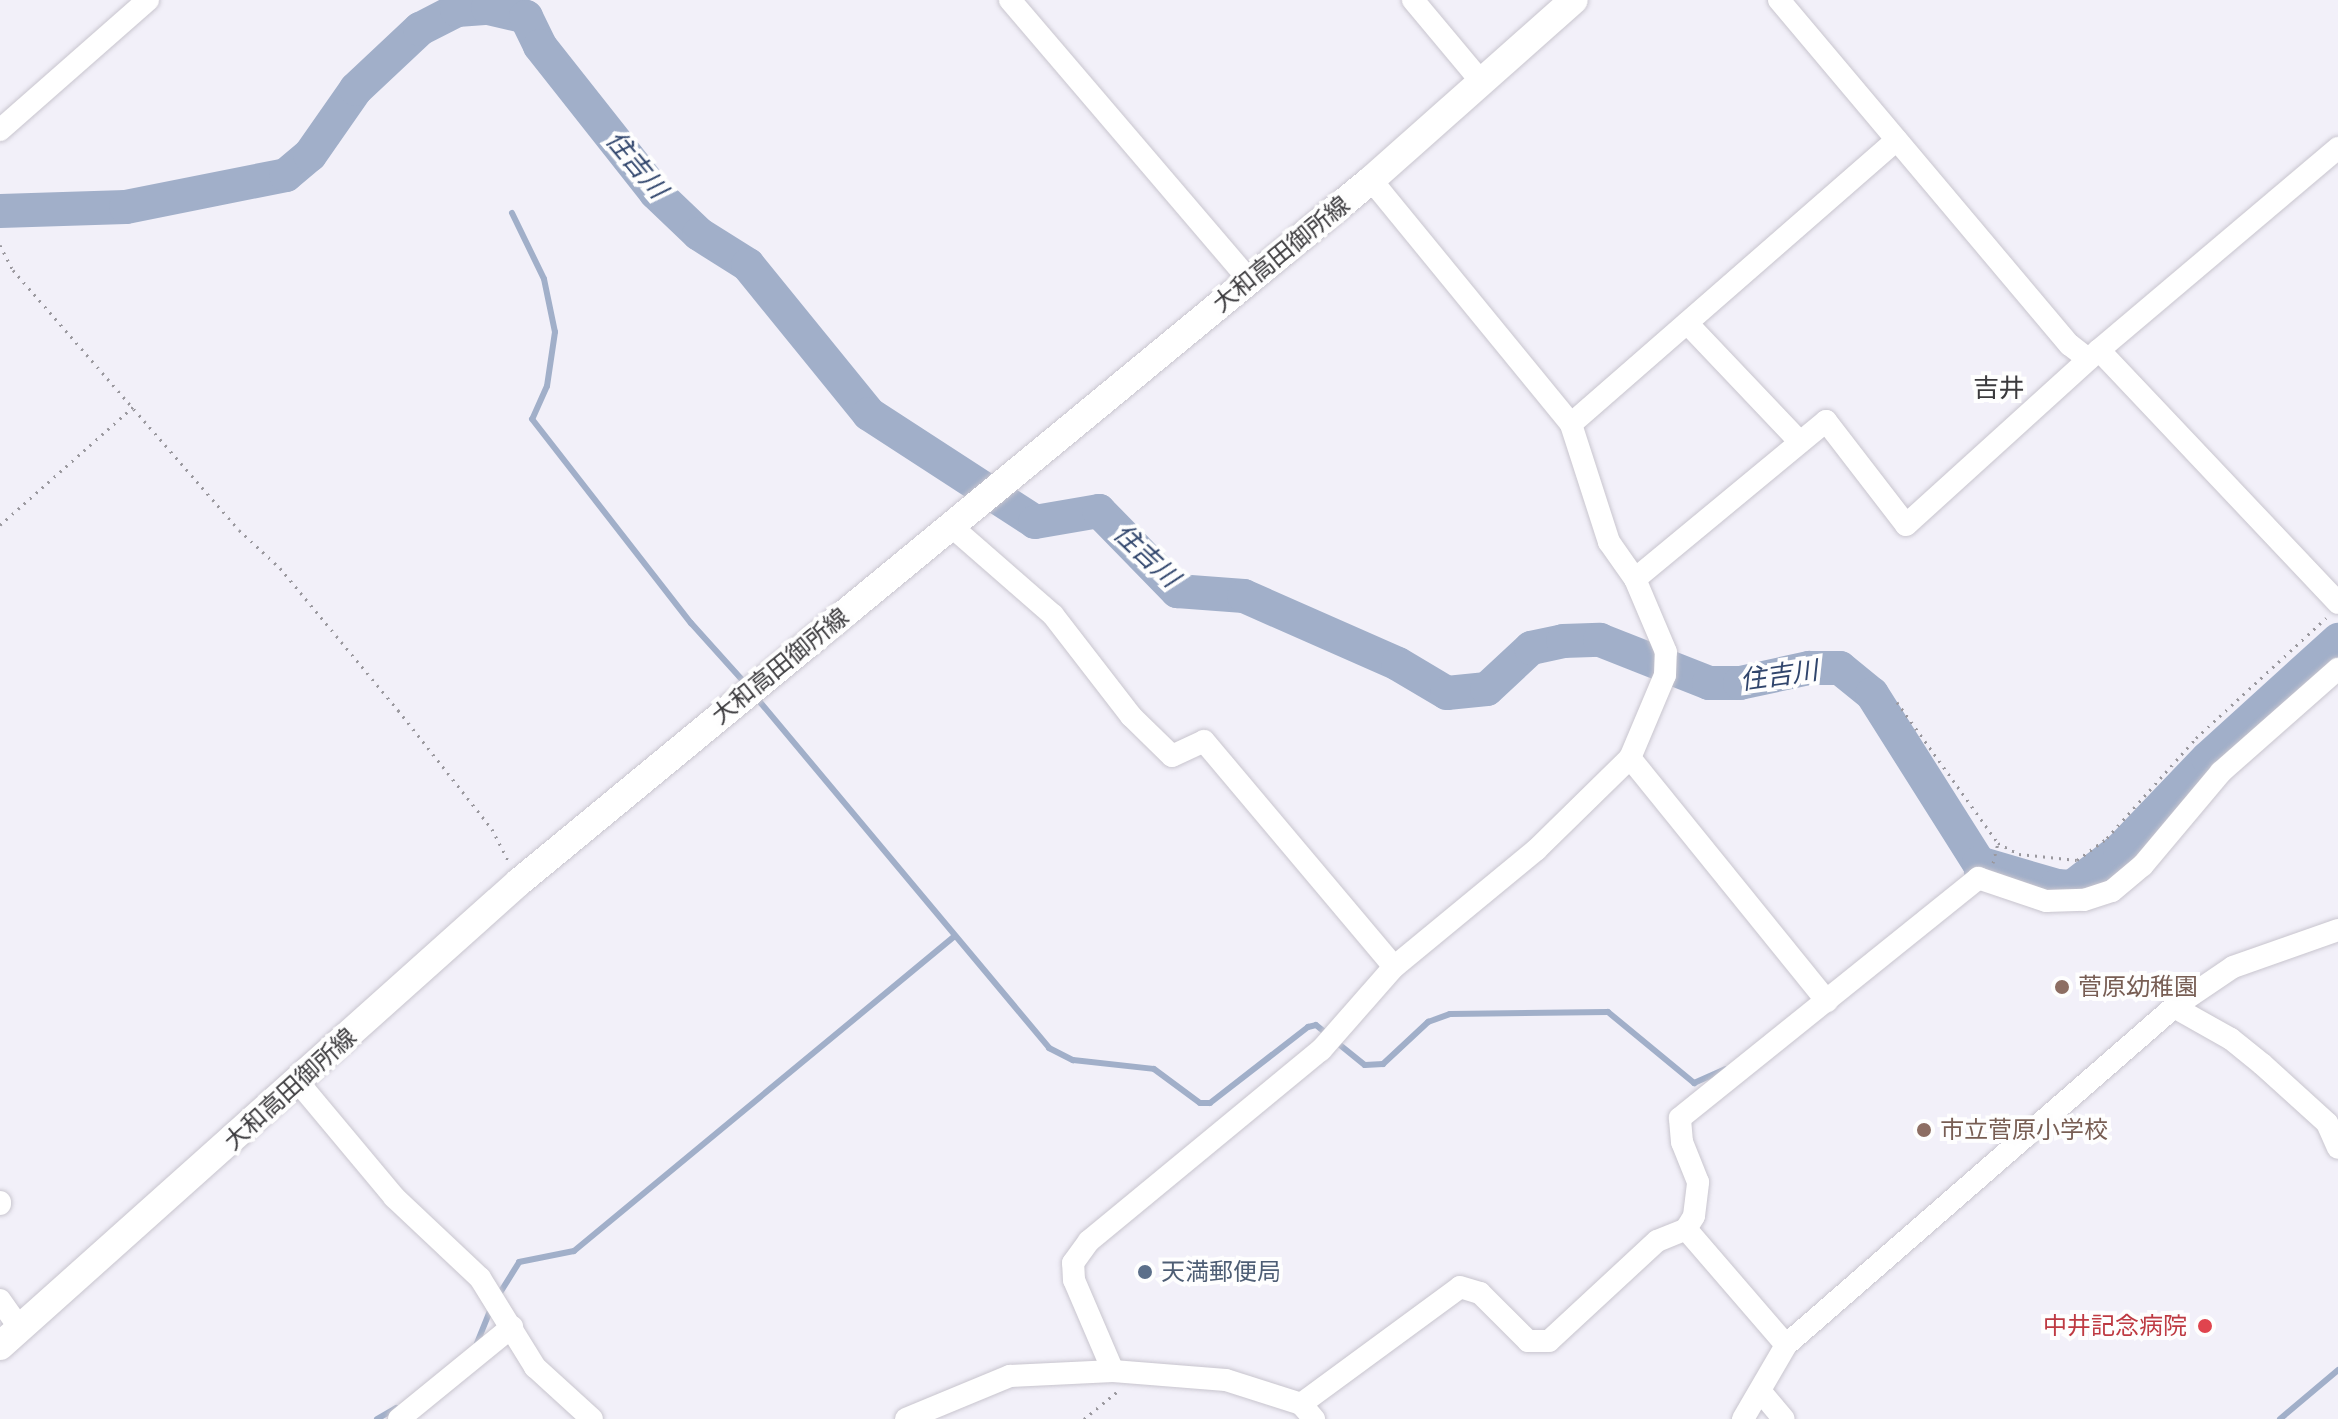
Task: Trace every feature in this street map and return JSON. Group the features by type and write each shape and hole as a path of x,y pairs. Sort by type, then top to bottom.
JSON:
{"main road":[{"name":"大和高田御所線","path":"10,1338 519,882 1371,180 1479,79 1574,0"}],"street":[{"path":"0,130 148,0"},
{"path":"1010,0 1249,280"},
{"path":"1413,0 1479,79"},
{"path":"1779,0 1897,140 2332,610"},
{"path":"1571,424 1897,140"},
{"path":"1635,579 1798,440 1826,421 1906,525 2093,354 2338,148"},
{"path":"1113,1371 1074,1280 1073,1263 1089,1241 1321,1050 1394,967 1536,850 1630,758 1666,662 1635,579 1609,542 1571,424 1371,180"},
{"path":"1687,323 1798,440"},
{"path":"951,526 1053,615 1131,716 1172,756 1204,741 1394,967"},
{"path":"906,1419 1010,1376 1113,1371 1226,1380 1308,1411 1460,1287 1480,1293 1528,1341 1549,1341 1657,1241 1686,1229 1694,1216 1698,1182 1682,1142 1680,1118 1978,878 2046,901 2084,900 2112,891 2143,865 2221,772 2338,669"},
{"path":"1630,758 1827,1001"},
{"path":"1743,1419 1786,1345 2174,1007 2233,967 2338,930"},
{"path":"2174,1007 2231,1039 2332,1121 2338,1148"},
{"path":"298,1082 394,1197 480,1278 535,1367 592,1419"},
{"path":"1686,1229 1786,1345"},
{"path":"0,1300 10,1338"},
{"path":"399,1419 512,1327"},
{"path":"1761,1392 1784,1419"}],"path":[{"path":"0,245 13,270 239,530 280,568 398,710 492,829 519,882"},
{"path":"0,525 133,407"},
{"path":"1897,702 1998,843 2019,854 2077,860 2107,838 2196,738 2332,610"},
{"path":"1084,1419 1144,1373"}],"waterway":[{"name":"住吉川","path":"0,211 126,207 286,175 310,155 356,89 420,29 457,10 488,8 526,17 540,46 656,193 699,234 748,265 869,414 1035,522 1099,511 1177,591 1244,596 1398,664 1447,693 1487,689 1531,648 1563,641 1600,640 1709,683 1740,683 1809,668 1840,668 1872,694 1979,863 2057,886 2072,887 2120,850 2208,758 2338,640"},
{"path":"512,213 544,279 555,332 547,386 532,419 691,623 746,684"},
{"path":"755,696 1049,1048 1073,1060 1154,1069 1200,1103 1210,1103 1308,1027 1316,1025 1327,1034"},
{"path":"1967,873 1979,863"},
{"path":"498,1296 519,1262 574,1251 953,938"},
{"path":"1335,1041 1365,1065 1383,1064 1428,1022 1450,1014 1608,1012 1694,1083 1725,1069"},
{"path":"477,1343 492,1306"},
{"path":"2280,1419 2338,1370"},
{"path":"377,1419 396,1408"}],"place":[{"name":"菅原幼稚園","path":"2062,987"},
{"name":"市立菅原小学校","path":"1924,1130"},
{"name":"天満郵便局","path":"1145,1272"},
{"name":"中井記念病院","path":"2205,1326"}],"district":[{"name":"吉井","path":"1999,389"}]}
